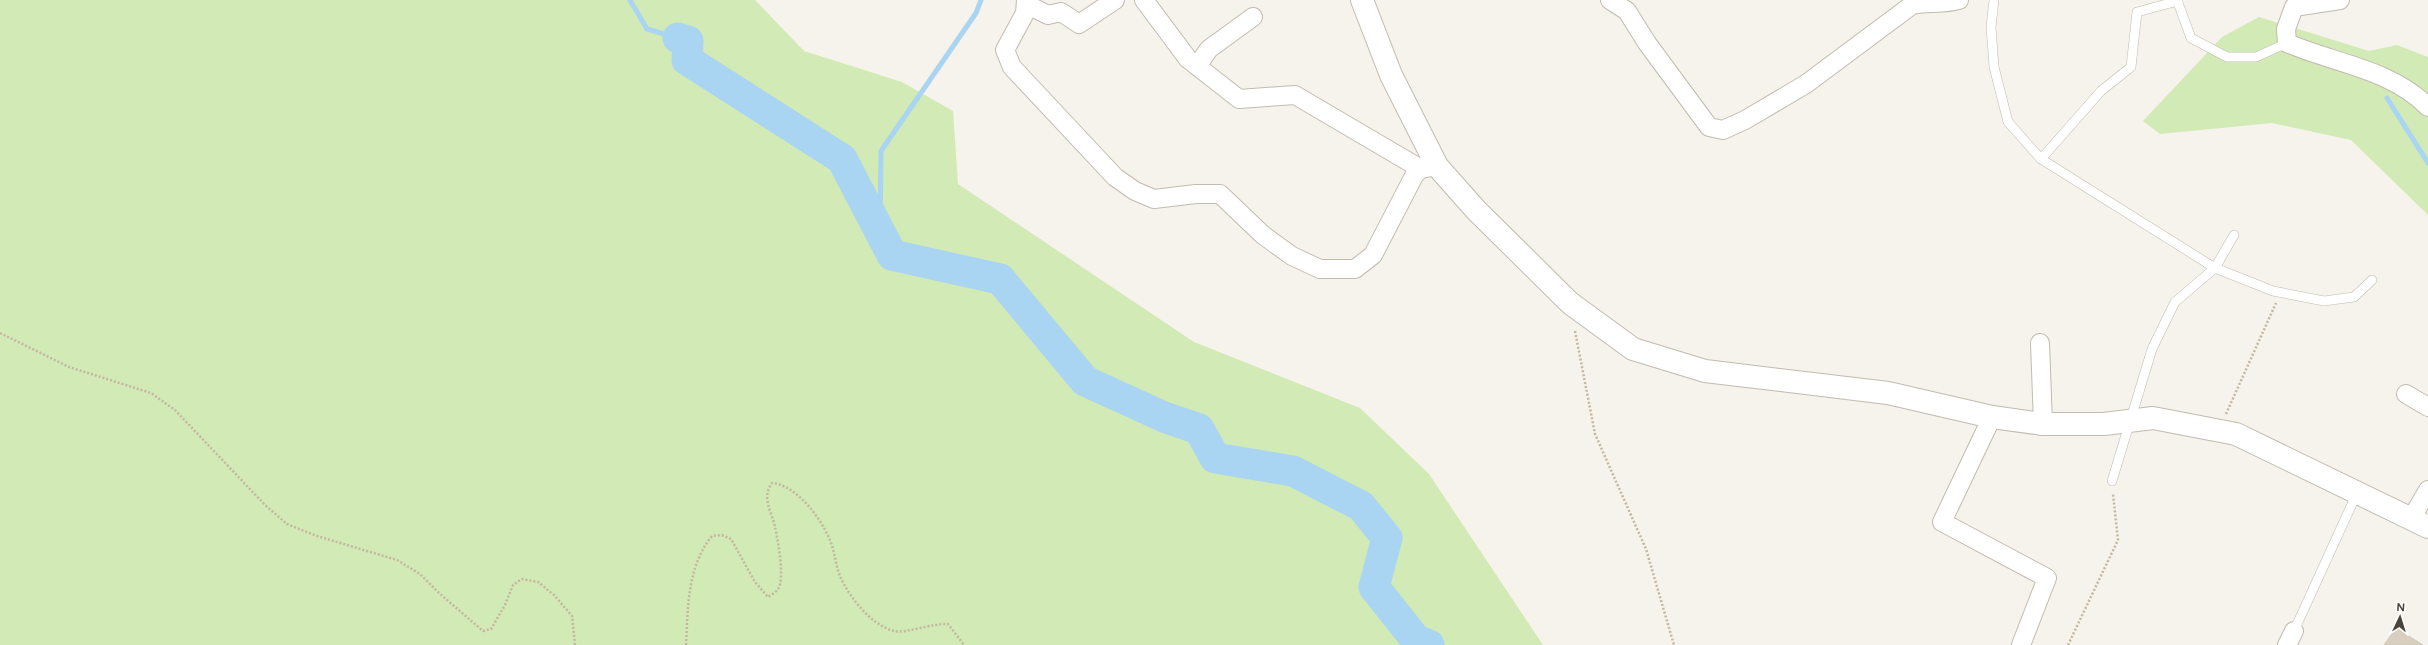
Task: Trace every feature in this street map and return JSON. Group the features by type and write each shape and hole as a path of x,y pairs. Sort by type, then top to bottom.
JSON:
{"street":[{"path":"1115,0 1079,24 1060,6 1048,15 1026,2 1025,12 1005,50 1012,67 1115,177 1135,191 1154,199 1196,194 1220,194 1263,234 1292,256 1320,269 1355,269 1373,255 1400,201 1429,167"},
{"path":"1144,0 1188,59 1239,99 1295,95 1429,167 1476,210 1570,303 1634,349 1705,371 1888,392 1992,417 2042,424 2104,424 2153,418 2236,434 2420,523 2428,490"},
{"path":"1362,0 1391,76 1429,167"},
{"path":"1610,0 1627,11 1647,43 1710,127 1723,130 1745,120 1806,84 1912,5 1923,2 1950,2 1959,0"},
{"path":"2340,0 2294,7 2286,29 2287,43 2309,53 2363,68 2415,94 2428,107"},
{"path":"1197,66 1209,49 1252,17"},
{"path":"2040,343 2042,424"},
{"path":"2406,394 2428,407"},
{"path":"1992,417 1942,522 2047,578 2021,645"}],"lane":[{"path":"1994,0 1991,27 1994,67 2008,122 2041,159 2215,268 2282,292 2324,301 2354,297 2372,280"},
{"path":"2041,159 2100,92 2131,67 2137,12 2178,0 2191,38 2227,57 2256,57 2287,43"},
{"path":"2112,481 2152,349 2174,302 2215,268 2234,235"},
{"path":"2290,638 2357,493"}],"path":[{"path":"2219,431 2282,292"},
{"path":"1570,303 1595,434 1646,549 1674,645"},
{"path":"0,333 69,367 151,393 175,410 265,505 287,524 318,536 397,560 420,574 439,594 484,631 491,629 506,605 513,585 522,579 538,582 554,595 572,616 575,645"},
{"path":"2068,645 2118,540 2112,481"},
{"path":"686,645 690,590 694,568 705,545 712,536 722,535 731,540 755,582 768,597 778,589 781,574 776,533 767,502 768,488 772,483 793,492 811,510 830,538 840,577 854,599 877,623 895,632 935,623 948,624 964,645"}],"green space":[{"path":"0,0 755,0 804,51 902,82 953,111 958,184 1194,342 1360,408 1429,474 1543,645 0,645"},
{"path":"2259,17 2369,51 2397,45 2428,57 2428,215 2351,140 2272,123 2160,134 2143,121 2222,37"}],"building":[{"path":"2396,628 2423,645 2384,645"}],"waterway":[{"path":"630,0 647,29 678,38"},
{"path":"880,231 881,151 976,13 981,0"},
{"path":"678,38 688,41 687,60 842,159 892,255 1000,279 1085,381 1164,417 1199,429 1215,458 1293,471 1361,506 1387,538 1374,587 1416,640 1429,645"},
{"path":"2387,98 2428,163"}]}
